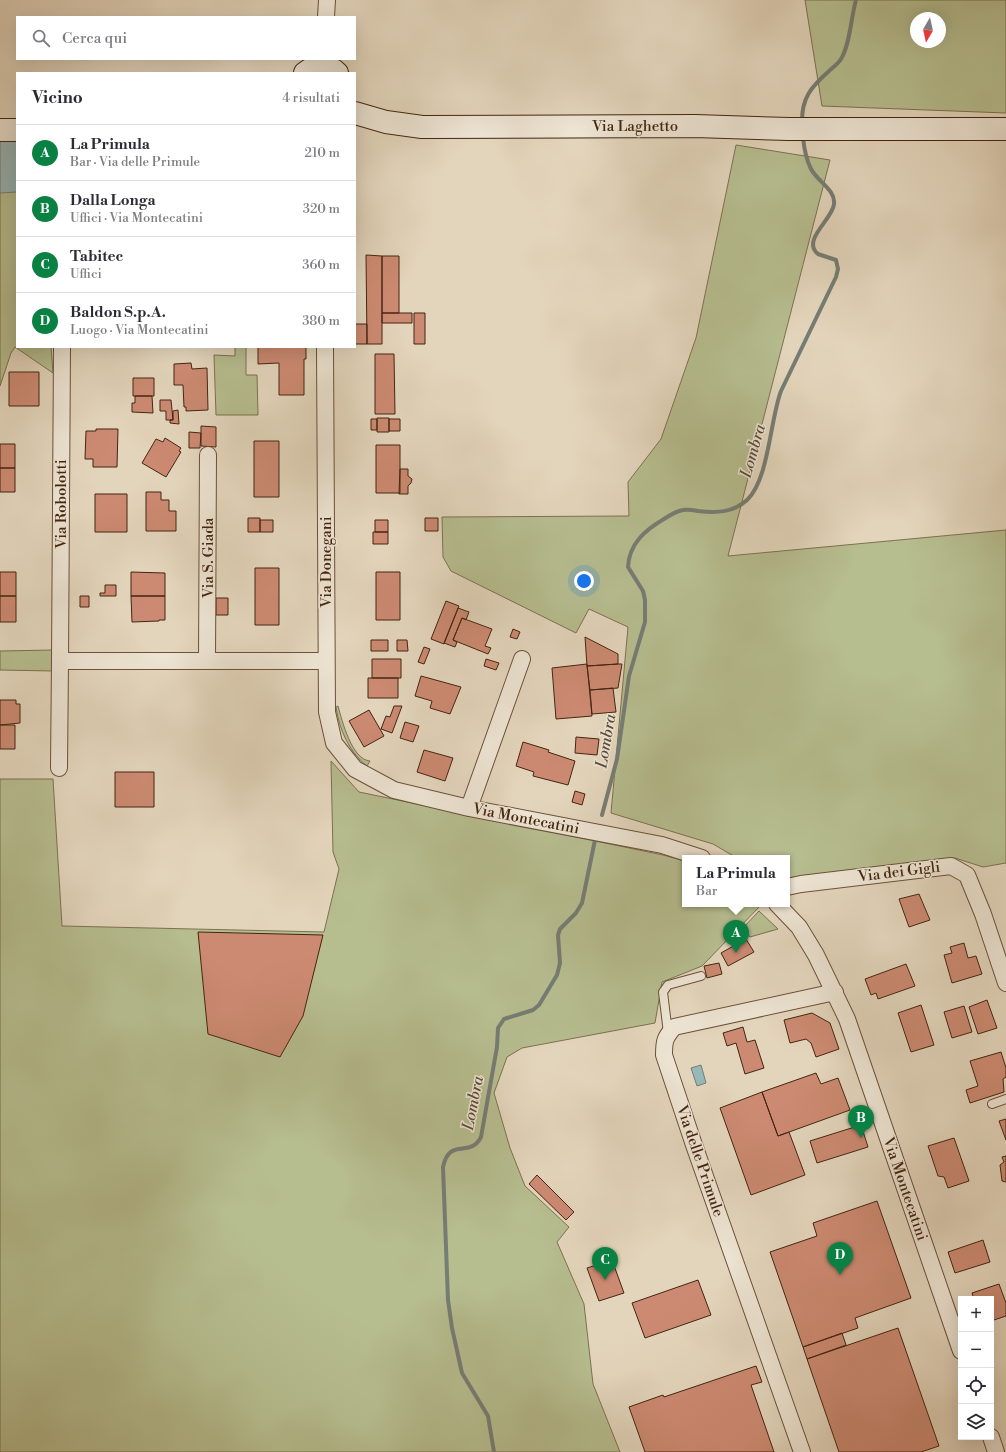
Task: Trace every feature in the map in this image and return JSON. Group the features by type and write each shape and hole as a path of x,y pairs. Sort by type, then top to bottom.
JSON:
{"street":[{"path":"326,16 327,0"},
{"path":"356,103 365,116"},
{"name":"Via Laghetto","path":"365,116 386,122 422,127 695,126 789,129 1006,128"},
{"path":"0,130 16,130"},
{"name":"Via Robolotti","path":"59,768 62,348"},
{"name":"Via Donegani","path":"325,348 327,712 334,743 355,769"},
{"name":"Via S. Giada","path":"207,661 208,455"},
{"path":"469,808 522,659"},
{"path":"60,661 326,661"},
{"name":"Via Montecatini","path":"355,769 394,790 469,808 662,846 692,855"},
{"name":"Via dei Gigli","path":"790,886 951,866 967,875 983,914 1006,983"},
{"name":"Via Montecatini","path":"780,907 799,927 816,955 847,1020 958,1342"},
{"path":"669,1033 674,1027 834,992"},
{"name":"Via delle Primule","path":"669,1033 665,1038 664,1055 696,1152 802,1452"},
{"path":"992,1440 996,1452"}],"lane":[{"path":"669,1033 663,992 668,985 701,976"},
{"path":"992,1104 1006,1099"}],"green space":[{"path":"805,0 1006,0 1006,113 822,106"},
{"path":"0,143 16,143 16,348 11,353 0,386"},
{"path":"736,145 830,160 728,556 1006,530 1006,863 983,867 955,858 790,878 790,855 732,855 713,844 611,813 628,627 589,609 576,633 451,571 443,557 442,517 629,516 628,482 661,439 696,338"},
{"path":"16,348 51,348 53,373"},
{"path":"235,348 246,348 246,375 257,375 258,415 216,415 214,355 235,356"},
{"path":"53,650 53,671 0,670 0,651"},
{"path":"338,706 345,730 353,747 364,759 370,761 367,766 355,754 342,732 337,715 336,707"},
{"path":"331,761 359,792 682,860 682,907 759,907 702,966 662,982 655,1023 522,1048 507,1057 494,1093 510,1148 525,1186 569,1227 557,1242 584,1304 593,1384 620,1452 0,1452 0,779 53,779 62,926 324,932 339,869 333,852"},
{"path":"759,911 778,929 750,937 743,928"}],"water":[{"path":"0,141 16,141 16,192 0,193"},
{"path":"701,1065 706,1083 697,1086 691,1068"}],"building":[{"path":"366,255 382,256 382,344 367,344"},
{"path":"382,256 399,256 399,313 382,313"},
{"path":"382,313 412,313 412,323 382,323"},
{"path":"414,313 425,313 425,344 414,344"},
{"path":"356,324 367,324 367,344 356,344"},
{"path":"258,348 306,348 306,359 304,359 304,395 279,395 279,363 258,364"},
{"path":"375,354 394,354 395,414 375,414"},
{"path":"191,363 192,369 207,368 208,410 186,411 186,407 184,407 183,385 174,385 174,364"},
{"path":"9,372 39,372 39,406 9,406"},
{"path":"133,378 154,378 154,396 133,396"},
{"path":"135,396 152,396 153,413 132,412 132,403 135,403"},
{"path":"160,400 171,400 173,420 166,420 166,411 160,411"},
{"path":"178,410 179,424 170,423 170,420 173,420 173,411"},
{"path":"377,418 389,418 389,432 377,432"},
{"path":"371,419 377,419 377,430 371,430"},
{"path":"389,419 400,419 400,431 389,431"},
{"path":"201,426 216,427 216,447 201,446"},
{"path":"96,429 118,429 117,467 93,467 93,459 85,459 86,431 96,431"},
{"path":"189,432 201,433 200,448 189,448"},
{"path":"165,438 181,448 179,451 181,452 166,477 142,463 156,439 163,442"},
{"path":"254,441 279,441 279,497 254,497"},
{"path":"0,444 15,444 15,468 0,468"},
{"path":"376,445 400,445 400,493 376,493"},
{"path":"0,468 15,468 15,492 0,492"},
{"path":"400,469 408,469 408,476 412,479 408,486 408,494 399,494"},
{"path":"146,492 161,492 161,500 169,500 169,511 176,511 176,531 146,531"},
{"path":"95,494 127,494 127,532 95,532"},
{"path":"248,518 260,518 260,532 248,532"},
{"path":"425,518 438,518 438,531 425,531"},
{"path":"260,520 273,520 273,532 260,532"},
{"path":"375,520 388,520 388,532 375,532"},
{"path":"373,532 388,532 388,544 373,544"},
{"path":"255,568 279,568 279,625 255,625"},
{"path":"0,572 16,572 16,596 0,596"},
{"path":"131,572 165,573 165,596 131,596"},
{"path":"376,572 400,572 400,620 376,620"},
{"path":"105,585 116,585 116,596 100,596 100,593 105,593"},
{"path":"0,596 16,596 16,622 0,622"},
{"path":"80,596 89,596 89,607 80,607"},
{"path":"131,596 165,596 165,620 132,622"},
{"path":"216,598 228,598 228,615 216,615"},
{"path":"446,601 459,606 444,644 431,639"},
{"path":"458,608 469,612 466,620 462,618 453,640 457,642 455,647 444,643"},
{"path":"462,618 492,629 485,646 491,648 488,654 453,640"},
{"path":"513,629 520,632 517,639 510,637"},
{"path":"585,637 618,654 618,664 587,666"},
{"path":"371,640 388,640 388,651 371,651"},
{"path":"397,640 407,640 408,651 397,651"},
{"path":"424,647 430,649 424,664 418,662"},
{"path":"372,659 401,659 401,678 372,678"},
{"path":"486,659 499,663 496,670 484,666"},
{"path":"587,664 592,716 556,719 552,668"},
{"path":"622,664 618,688 590,690 587,666"},
{"path":"421,676 461,687 450,714 430,708 432,701 415,696"},
{"path":"368,678 398,678 398,698 368,698"},
{"path":"613,688 616,712 592,714 590,690"},
{"path":"0,700 16,700 16,704 20,704 20,723 0,725"},
{"path":"394,706 402,706 392,733 381,729 386,716 390,717"},
{"path":"369,710 384,736 364,747 349,721"},
{"path":"405,722 419,726 413,742 400,738"},
{"path":"0,725 15,725 15,749 0,749"},
{"path":"576,737 599,739 597,755 575,753"},
{"path":"523,742 549,750 548,752 575,761 568,785 533,776 534,772 516,766"},
{"path":"424,750 453,758 445,781 417,772"},
{"path":"115,772 154,772 154,807 115,807"},
{"path":"575,791 585,794 582,805 572,802"},
{"path":"919,894 930,920 909,927 899,899"},
{"path":"198,932 323,935 303,1016 280,1057 208,1034"},
{"path":"746,939 754,952 728,966 721,953"},
{"path":"964,943 968,958 976,956 982,974 952,983 944,955 952,953 950,947"},
{"path":"719,963 722,974 707,978 704,966"},
{"path":"906,964 915,986 878,999 876,993 871,995 865,979"},
{"path":"987,1000 997,1028 978,1034 969,1007"},
{"path":"921,1005 934,1045 911,1052 898,1013"},
{"path":"964,1006 972,1032 952,1038 944,1012"},
{"path":"812,1013 830,1023 839,1049 816,1057 811,1043 806,1039 790,1043 784,1020"},
{"path":"743,1027 747,1042 755,1040 764,1068 745,1074 736,1043 727,1046 723,1033"},
{"path":"1001,1052 1006,1068 1006,1077 1003,1079 1004,1092 970,1103 966,1090 978,1086 970,1061"},
{"path":"816,1073 821,1084 838,1078 850,1110 778,1136 762,1092"},
{"path":"762,1092 778,1136 789,1132 805,1175 751,1195 720,1108"},
{"path":"1006,1119 1006,1140 999,1121"},
{"path":"861,1125 868,1147 817,1163 810,1141"},
{"path":"954,1138 969,1181 948,1188 944,1177 938,1176 928,1146"},
{"path":"1006,1156 1006,1182 1002,1181 1000,1165 1004,1162 1002,1157"},
{"path":"537,1175 574,1212 566,1220 529,1184"},
{"path":"877,1201 911,1298 855,1318 858,1328 803,1347 770,1252 817,1236 813,1223"},
{"path":"983,1240 990,1262 955,1273 948,1252"},
{"path":"612,1260 624,1293 599,1301 587,1268"},
{"path":"698,1280 711,1315 645,1338 632,1303"},
{"path":"999,1284 1006,1303 1006,1316 994,1320 994,1296 973,1296 972,1293"},
{"path":"898,1328 939,1446 921,1452 839,1452 807,1359"},
{"path":"842,1333 846,1345 807,1359 803,1347"},
{"path":"756,1366 762,1382 751,1385 774,1452 645,1452 629,1407 663,1395 664,1397"}],"waterway":[{"name":"Lombra","path":"802,121 802,113 806,99 812,88 838,63 844,53 856,0"},
{"name":"Lombra","path":"602,815 617,759 629,676 645,622 645,600 643,591 628,567 631,551 639,538 650,528 673,513 687,510 711,512 730,510 747,500 754,490 765,464 777,403 781,391 836,277 838,269 836,260 818,254 814,248 813,242 819,229 832,210 834,199 829,190 817,178 811,169 803,137"},
{"name":"Lombra","path":"494,1452 488,1416 462,1373 452,1328 448,1300 443,1167 450,1152 471,1147 481,1137 497,1047 498,1028 504,1019 533,1010 539,1005 557,975 560,963 558,935 560,929 576,913 582,903 595,840"}],"place":[{"name":"La Primula","path":"736,953"},
{"name":"Dalla Longa","path":"861,1138"},
{"name":"Baldon S.p.A.","path":"840,1275"},
{"name":"Tabitec","path":"605,1280"}]}
